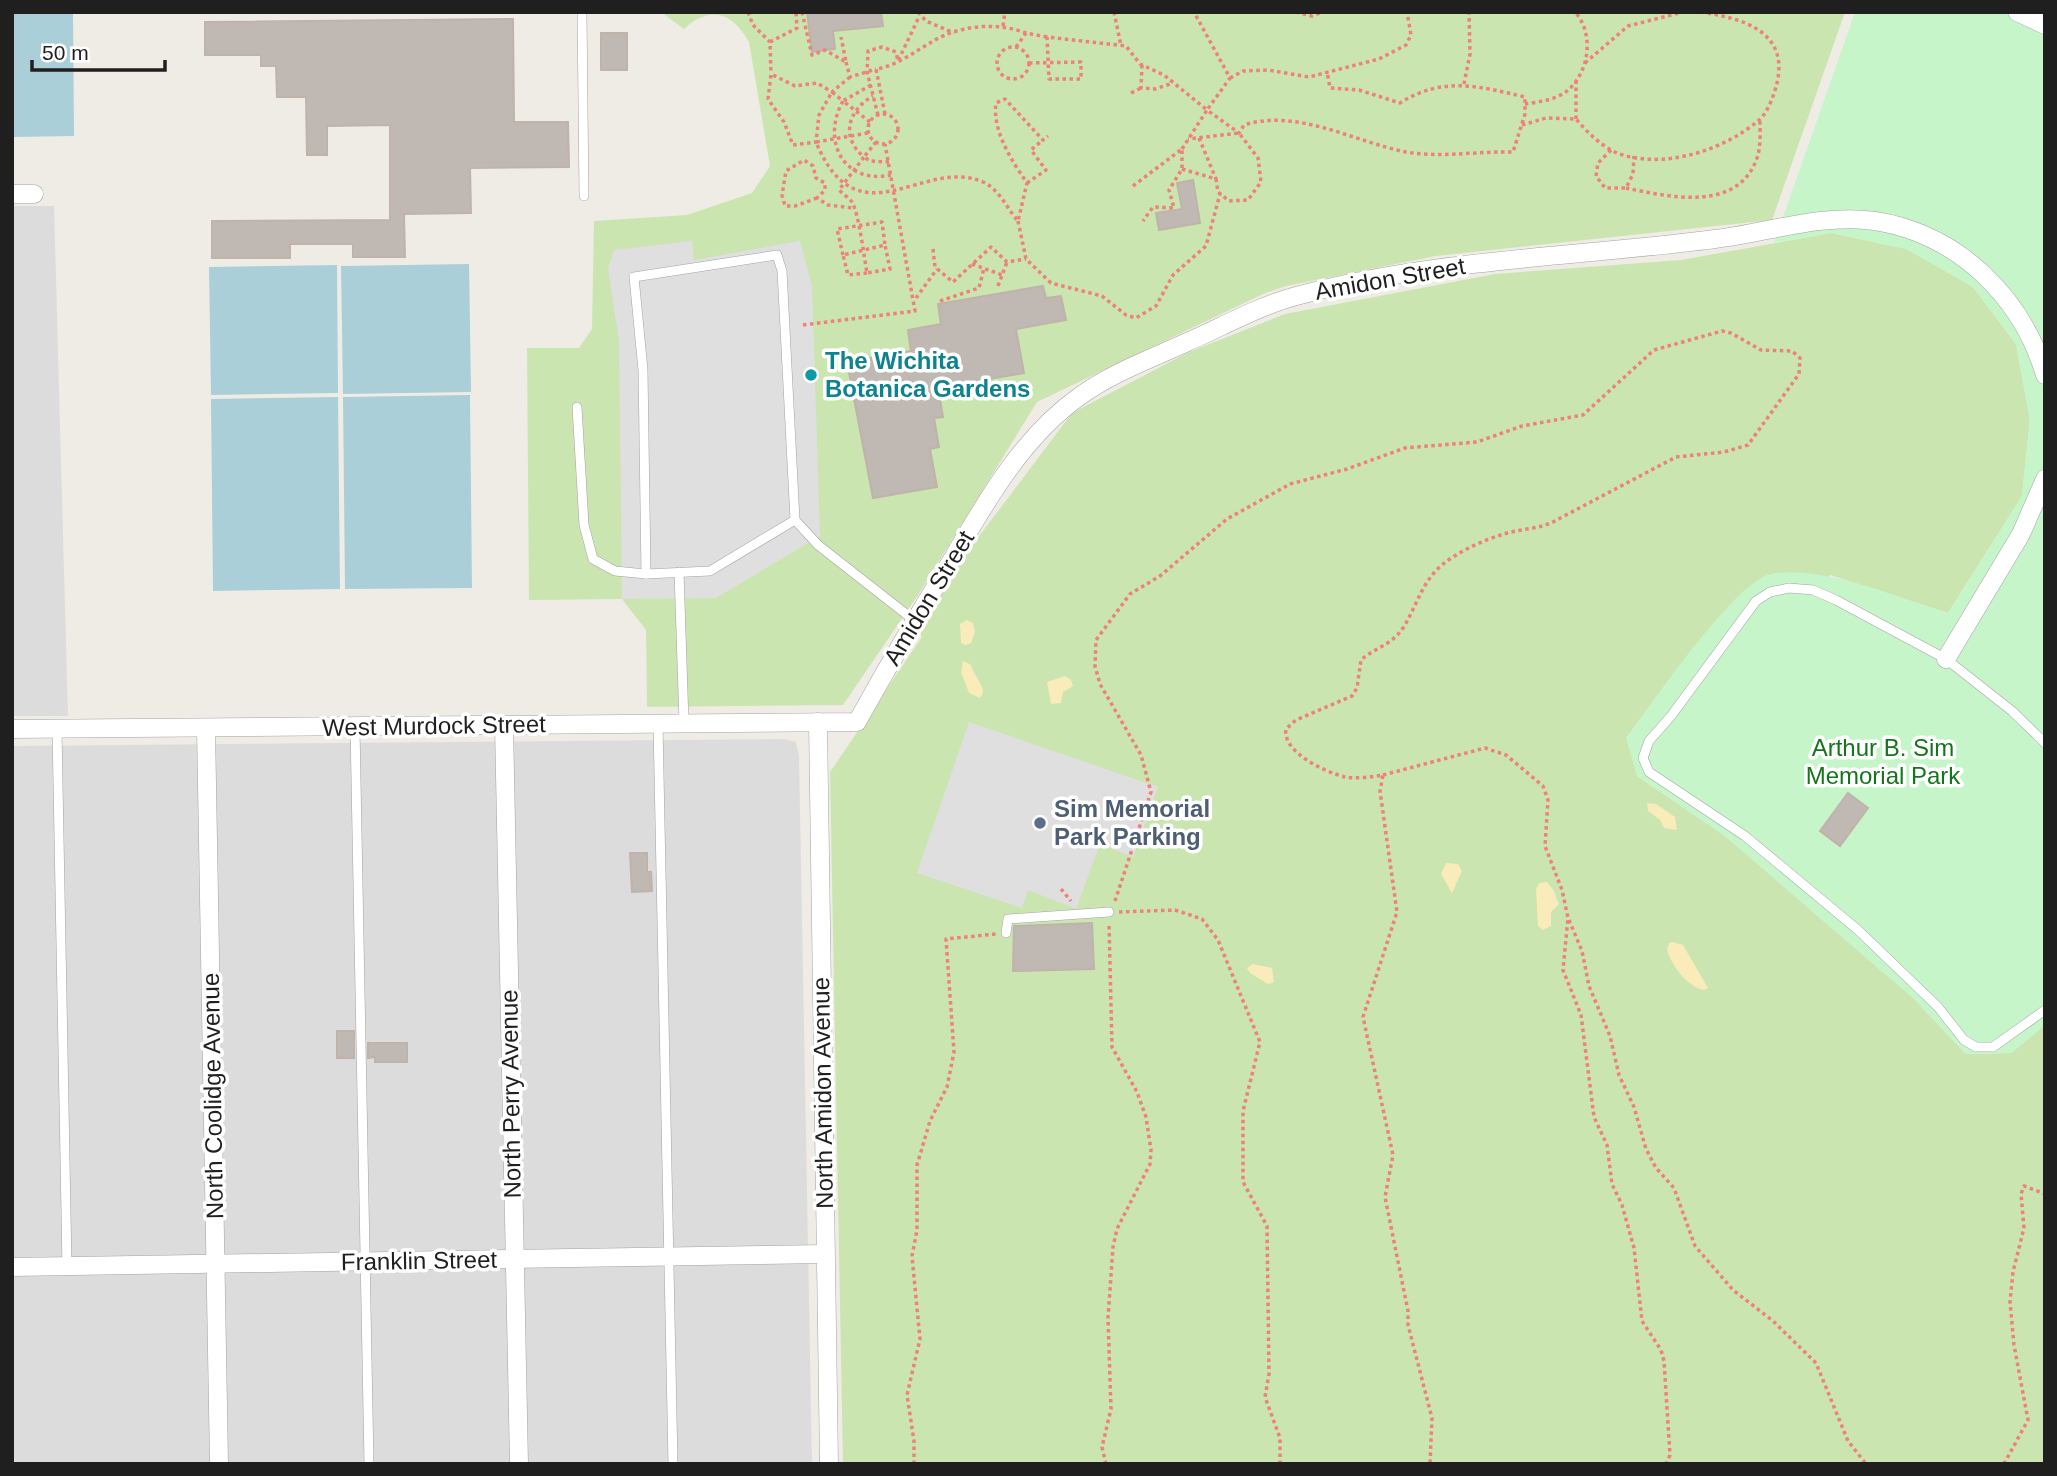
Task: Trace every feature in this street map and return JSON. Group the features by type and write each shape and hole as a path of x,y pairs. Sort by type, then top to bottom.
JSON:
{"street":[{"path":"2017,12 2045,25"},
{"path":"12,194 34,194"},
{"name":"Amidon Street","path":"857,722 989,496 1046,424 1082,394 1164,353 1296,295 1526,257 1713,240 1850,219 1875,221 1925,236 1981,271 2021,318 2034,342 2045,375"},
{"path":"1946,659 2021,534 2045,479"},
{"name":"North Amidon Avenue","path":"818,722 829,1464"},
{"name":"West Murdock Street","path":"12,729 857,722"},
{"name":"North Perry Avenue","path":"503,725 519,1464"},
{"name":"North Coolidge Avenue","path":"206,728 219,1464"},
{"name":"Franklin Street","path":"12,1267 825,1254"}],"lane":[{"path":"582,12 584,196"},
{"path":"646,574 643,370 634,277 777,255 782,271 795,520 818,545 915,621"},
{"path":"577,407 584,525 593,559 615,571 646,574 710,571 795,520"},
{"path":"679,572 684,723"},
{"path":"2045,743 2012,710 1946,659 1813,590 1789,588 1770,592 1756,601 1649,741 1643,758 1649,772 1745,836 1858,930 1938,1007 1964,1040 1976,1047 1993,1047 2045,1010"},
{"path":"658,724 673,1464"},
{"path":"355,727 369,1464"},
{"path":"57,729 67,1267"},
{"path":"1006,933 1008,919 1109,912"}],"path":[{"path":"748,12 753,25 770,42 771,74 768,99 784,122 793,145 868,133"},
{"path":"770,42 797,28 796,12"},
{"path":"802,12 812,55 825,50 846,62"},
{"path":"1003,26 1004,12"},
{"path":"1114,12 1121,46"},
{"path":"1194,12 1230,78"},
{"path":"1296,12 1312,16 1322,12"},
{"path":"1133,186 1182,149 1230,78 1243,71 1268,70 1309,77 1379,59 1406,45 1411,35 1407,12"},
{"path":"1464,84 1470,54 1469,12"},
{"path":"1525,104 1565,93 1582,74 1588,46 1581,19 1575,12"},
{"path":"1584,64 1628,26 1683,12"},
{"path":"1612,149 1598,163 1597,182 1605,188 1626,188 1702,199 1747,179 1758,156 1760,120 1774,95 1781,67 1773,42 1751,24 1700,12"},
{"path":"898,61 918,14 955,33"},
{"path":"1199,138 1220,194 1206,246 1173,275 1156,306 1136,318 1126,315 1102,296 1051,284 1027,259 1018,221 995,189 971,178 936,178 895,192 863,190 845,182 825,164 816,142 819,115 832,92 850,77 898,61 938,38 986,25 1003,26 1047,37 1121,46 1134,54 1142,65 1173,83 1239,133 1258,158 1261,182 1248,200 1229,201 1220,194"},
{"path":"1016,47 1026,33"},
{"path":"841,37 850,77"},
{"path":"1029,63 1048,64 1081,62 1081,79 1049,79 1048,64 1047,37"},
{"path":"878,115 867,72 867,51 882,47 896,52 898,61"},
{"path":"1016,47 1027,55 1029,63 1021,76 1010,78 1001,74 997,65 999,55 1006,48 1016,47"},
{"path":"1141,88 1142,65"},
{"path":"876,69 885,114"},
{"path":"1239,133 1244,125 1258,121 1300,124 1353,135 1405,151 1440,156 1473,151 1513,152 1522,124 1525,97 1464,84 1420,91 1401,103 1359,90 1330,88 1327,71"},
{"path":"771,74 795,86 817,83 870,122"},
{"path":"1576,81 1576,119 1590,135 1612,149 1634,156 1652,159 1688,156 1726,141 1760,120"},
{"path":"1131,93 1141,88 1155,89 1173,83"},
{"path":"871,85 843,101 834,118 832,139 845,161 855,169 870,176 891,175"},
{"path":"873,96 855,110 849,123 849,136 870,161 889,162"},
{"path":"1027,183 1006,148 996,119 996,103 1005,99 1042,140"},
{"path":"885,114 894,119 898,127 896,137 886,144 876,142 868,133 870,122 878,115 885,114"},
{"path":"1522,124 1546,118 1576,119"},
{"path":"1188,139 1239,133"},
{"path":"1018,221 1027,183 1046,170 1031,150 1048,136"},
{"path":"867,273 852,201 839,190 876,142"},
{"path":"803,325 915,311 886,144"},
{"path":"1143,221 1153,207 1174,208 1169,190 1182,169 1182,149"},
{"path":"1626,188 1633,174 1634,156"},
{"path":"804,160 813,166 816,178 825,183 825,190 817,198 795,206 785,206 782,195 786,170 804,160"},
{"path":"1182,169 1216,179"},
{"path":"817,198 828,205 853,208"},
{"path":"882,222 890,269 848,275 837,229 857,225 882,222"},
{"path":"843,254 885,245"},
{"path":"933,248 937,269 953,282 991,247 1007,262"},
{"path":"1007,262 1027,259"},
{"path":"998,286 1007,262"},
{"path":"972,264 1002,275"},
{"path":"940,301 979,288 984,268"},
{"path":"915,299 937,269"},
{"path":"1106,1464 1102,1447 1111,1409 1107,1344 1113,1247 1117,1229 1150,1164 1151,1150 1146,1117 1137,1091 1112,1047 1109,912 1117,897 1151,792 1141,754 1100,684 1095,666 1096,640 1130,594 1160,576 1227,519 1290,484 1347,469 1405,448 1477,442 1522,426 1583,415 1635,365 1664,346 1722,331 1731,333 1760,350 1792,351 1800,358 1799,374 1748,445 1724,452 1676,457 1551,523 1536,529 1505,533 1449,560 1422,587 1402,630 1390,643 1361,660 1357,688 1352,696 1296,720 1286,729 1284,737 1289,747 1345,777 1383,775 1485,748 1506,755 1543,786 1548,800 1545,846 1562,890 1568,918 1582,951 1589,986 1610,1036 1619,1075 1634,1107 1646,1149 1656,1168 1674,1188 1695,1246 1733,1290 1773,1321 1816,1363 1848,1441 1866,1464"},
{"path":"1383,775 1380,791 1397,912 1363,1017 1393,1155 1385,1191 1386,1207 1408,1311 1408,1325 1432,1418 1430,1464"},
{"path":"1109,912 1175,910 1202,919 1218,940 1260,1042 1243,1111 1243,1181 1267,1226 1269,1374 1265,1397 1280,1438 1280,1464"},
{"path":"1568,918 1563,970 1581,1015 1594,1117 1607,1145 1612,1184 1622,1205 1634,1248 1642,1321 1661,1350 1664,1361 1670,1455 1666,1464"},
{"path":"914,1464 914,1441 907,1395 920,1339 912,1256 917,1230 917,1165 930,1121 952,1069 954,1052 946,939 1006,933"},
{"path":"2004,1464 2028,1419 2014,1345 2010,1302 2013,1272 2024,1228 2021,1194 2024,1186 2045,1194"}],"shaded area":[{"path":"12,206 54,206 68,716 12,716"},
{"path":"692,241 694,260 800,241 812,286 820,536 716,598 622,599 619,341 608,268 614,250"},
{"name":"Sim Memorial Park Parking","path":"969,722 1158,787 1133,857 1100,844 1076,909 1028,890 1022,908 917,873"},
{"path":"784,739 796,742 799,756 812,1464 12,1464 12,746"}],"green space":[{"name":"The Wichita Botanica Gardens","path":"661,12 1845,12 1772,220 1436,256 1286,286 1263,294 1037,402 918,595 843,705 647,707 646,630 622,599 529,600 527,348 579,348 592,329 594,221 687,215 752,193 770,166 749,42 742,32 728,18 720,15 703,17 684,29"},
{"name":"Arthur B. Sim Memorial Park","path":"1855,12 2045,12 2045,1025 2011,1053 1966,1054 1912,997 1725,836 1637,776 1626,738 1694,646 1736,598 1755,582 1771,574 1813,574 1860,584 1948,613 2022,496 2030,419 2016,344 1973,287 1906,249 1831,233 1774,243"},
{"path":"1831,233 1907,249 1973,287 2016,344 2030,419 2022,496 1948,613 1830,575 1637,776 1725,836 1912,997 1966,1054 2011,1053 2045,1025 2045,1464 843,1464 830,772 922,637 915,621 1072,413 1189,352 1285,314 1495,274 1681,260"}],"sand":[{"path":"967,620 973,623 975,632 971,643 965,645 961,643 960,624"},
{"path":"963,661 971,665 982,686 983,693 980,698 969,693 961,672"},
{"path":"1065,676 1071,680 1073,686 1063,692 1061,703 1051,704 1047,682"},
{"path":"1647,803 1656,804 1675,817 1677,830 1664,828 1660,820 1648,811"},
{"path":"1446,863 1458,864 1462,871 1452,893 1441,874"},
{"path":"1547,882 1559,904 1551,912 1551,926 1543,930 1538,926 1536,889 1539,883"},
{"path":"1669,943 1683,945 1708,988 1704,990 1692,985 1676,969 1667,950"},
{"path":"1253,964 1272,968 1274,982 1268,984 1250,973 1247,968"}],"water":[{"path":"12,12 73,12 74,136 12,137"},
{"path":"469,264 471,392 343,394 341,266"},
{"path":"337,265 338,393 211,395 209,267"},
{"path":"470,395 472,588 345,589 343,397"},
{"path":"338,397 340,589 213,591 211,399"}],"building":[{"path":"807,12 881,12 883,26 833,31 835,49 812,52"},
{"path":"513,19 514,122 568,122 569,167 470,168 471,213 404,214 405,257 353,257 353,244 290,244 290,258 212,258 212,221 390,220 390,125 327,126 327,155 307,155 306,97 277,97 276,66 261,66 261,55 205,55 205,22"},
{"path":"601,33 627,33 627,70 601,70"},
{"path":"1193,180 1200,223 1159,230 1156,213 1182,209 1177,183"},
{"path":"1043,286 1046,298 1061,296 1066,320 1016,329 1024,373 938,388 943,417 934,418 939,447 930,449 937,487 873,498 847,362 911,351 908,330 941,324 938,304"},
{"path":"1848,793 1868,808 1840,846 1820,831"},
{"path":"630,853 647,853 647,872 651,872 652,891 632,892"},
{"path":"1092,923 1094,969 1013,971 1014,926"},
{"path":"337,1031 354,1031 354,1058 337,1058"},
{"path":"368,1043 407,1043 407,1062 375,1062 375,1057 368,1058"}],"place":[{"name":"The Wichita Botanica Gardens","path":"811,375"},
{"name":"Sim Memorial Park Parking","path":"1040,823"}]}
